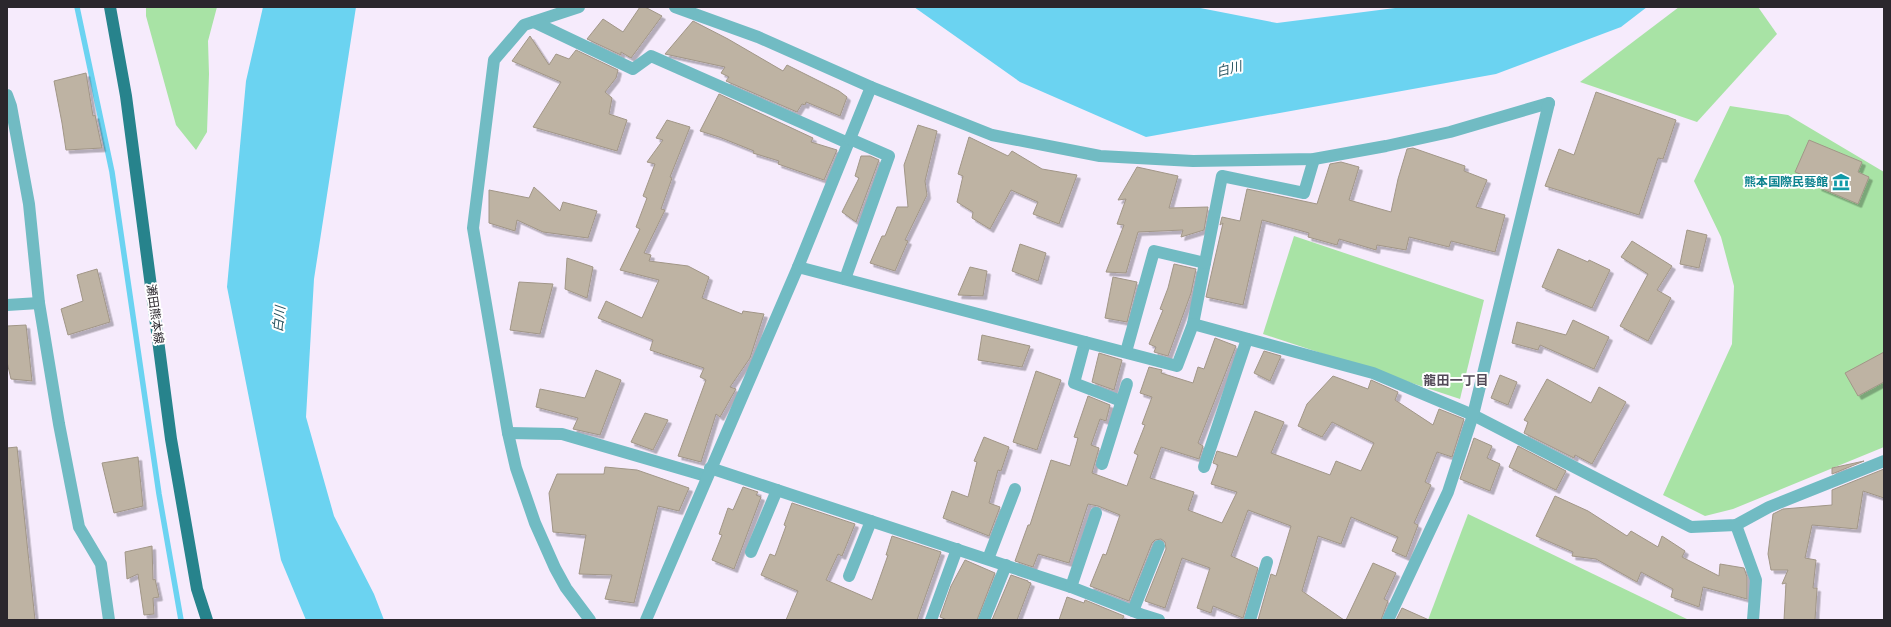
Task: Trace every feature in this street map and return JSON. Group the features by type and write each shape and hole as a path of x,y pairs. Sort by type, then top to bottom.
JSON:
{"main road":[{"name":"瀬田熊本線","path":"110,7 126,96 171,439 197,589 207,620"}],"street":[{"path":"579,7 524,25 494,60 473,228 508,433 523,492 544,545 566,588 590,620"},
{"path":"674,7 758,37 871,87 992,135 1100,156 1194,161 1314,159 1386,146 1450,132 1548,103 1473,415 1448,492 1388,620"},
{"path":"534,22 633,69 650,56 849,141 889,156 845,279"},
{"path":"646,620 708,472 798,267 871,87"},
{"path":"7,96 11,106 30,204 39,303 59,424 79,527 101,564 109,620"},
{"path":"798,267 1177,366 1193,324 1222,176 1304,193 1314,159"},
{"path":"1126,352 1154,251 1205,263"},
{"path":"7,305 39,303"},
{"path":"1193,324 1373,373 1473,415 1691,527 1736,525 1769,507 1884,461"},
{"path":"1204,467 1247,339"},
{"path":"1085,342 1074,383 1122,401"},
{"path":"1102,464 1127,384"},
{"path":"508,433 562,434 777,490 1071,587 1139,616 1160,620"},
{"path":"988,559 1015,489"},
{"path":"751,552 777,490"},
{"path":"1071,587 1096,512"},
{"path":"849,576 871,521"},
{"path":"1736,525 1756,580 1753,620"},
{"path":"1139,616 1159,546"},
{"path":"931,620 957,549"},
{"path":"1250,620 1267,562"},
{"path":"984,620 1006,565"}],"green space":[{"path":"146,7 217,7 208,41 209,74 207,132 196,150 176,125 146,16"},
{"path":"1679,7 1758,7 1777,34 1697,122 1580,82"},
{"path":"1730,106 1788,115 1884,172 1884,447 1733,509 1705,516 1663,495 1732,344 1734,286 1721,237 1694,181"},
{"path":"1294,236 1484,300 1460,399 1263,334"},
{"path":"1468,514 1689,620 1428,620"}],"water":[{"name":"白川","path":"263,7 356,7 314,279 306,417 334,516 374,594 384,620 306,620 281,560 227,287 246,81"},
{"name":"白川","path":"914,7 1195,7 1277,23 1403,7 1647,7 1621,27 1496,74 1146,137 1020,82"}],"building":[{"path":"640,7 645,7 662,16 631,58 621,52 621,55 587,39 603,19 623,32"},
{"path":"693,21 728,39 783,71 787,65 839,91 847,97 840,116 806,102 805,105 802,104 797,112 726,81 729,77 721,73 725,67 665,54"},
{"path":"530,36 549,65 556,54 569,59 576,50 618,70 616,78 605,92 612,98 609,114 627,120 617,151 533,127 561,82 512,61"},
{"path":"86,73 93,116 95,115 102,148 66,150 54,81"},
{"path":"1596,92 1676,120 1663,159 1658,158 1639,215 1545,186 1559,149 1574,155"},
{"path":"719,94 813,138 811,142 837,150 824,180 778,164 779,161 753,153 754,151 700,131"},
{"path":"667,120 690,127 670,177 672,178 661,209 665,210 644,253 651,255 649,261 688,266 709,277 702,298 742,314 743,311 764,314 750,358 730,387 736,389 720,417 716,414 701,462 678,456 706,380 700,377 704,368 650,350 653,340 598,318 606,301 642,318 659,280 620,270 640,229 636,227 647,198 643,196 655,164 647,162 663,140 656,138"},
{"path":"918,125 937,131 925,181 927,195 905,240 908,241 895,271 870,263 882,236 885,236 897,207 908,207 904,165"},
{"path":"969,137 1008,156 1012,151 1042,169 1077,175 1059,224 1033,214 1038,202 1011,190 990,229 972,218 973,212 957,202 963,176 958,174"},
{"path":"1809,140 1862,162 1858,172 1869,177 1858,204 1818,187 1820,182 1795,172"},
{"path":"1413,148 1465,166 1464,171 1487,180 1476,207 1505,215 1495,252 1451,241 1449,247 1409,237 1406,250 1377,245 1376,250 1339,239 1337,245 1308,237 1309,233 1262,220 1243,305 1206,297 1223,223 1220,225 1222,217 1240,221 1247,189 1317,204 1330,164 1341,162 1359,167 1349,200 1391,212 1398,179 1407,149"},
{"path":"861,156 870,156 879,160 856,222 842,212 859,178 855,176"},
{"path":"1137,167 1178,176 1169,208 1208,207 1204,230 1181,237 1183,230 1138,232 1126,273 1106,272 1124,225 1117,224 1126,199 1118,200"},
{"path":"534,187 560,211 563,202 597,211 588,238 543,232 517,220 515,231 489,223 489,190 529,198"},
{"path":"1687,230 1707,235 1699,268 1680,264"},
{"path":"1632,241 1672,266 1657,290 1671,298 1648,341 1620,326 1648,274 1621,257"},
{"path":"1020,244 1046,253 1038,281 1012,271"},
{"path":"1558,249 1588,262 1589,260 1610,270 1592,308 1542,287"},
{"path":"567,258 593,267 587,298 565,289"},
{"path":"1174,264 1196,269 1191,293 1168,356 1154,352 1156,347 1149,344 1163,310 1160,309 1168,288"},
{"path":"970,267 987,271 983,296 958,295"},
{"path":"97,269 110,322 68,335 61,309 83,301 77,275"},
{"path":"1113,277 1137,282 1127,322 1105,318"},
{"path":"519,282 553,284 540,334 510,330"},
{"path":"1573,320 1609,337 1594,369 1540,345 1538,350 1512,343 1517,322 1566,335"},
{"path":"26,325 32,381 11,379 7,362 7,326"},
{"path":"982,335 1030,346 1022,367 978,360"},
{"path":"1215,338 1236,346 1198,443 1203,446 1199,459 1161,447 1150,478 1194,492 1188,510 1222,523 1237,492 1211,484 1218,465 1213,463 1217,451 1237,457 1255,411 1284,422 1271,453 1330,475 1336,461 1361,471 1374,443 1332,422 1322,437 1298,426 1307,404 1333,376 1368,389 1371,380 1398,392 1395,400 1433,425 1439,409 1464,419 1452,457 1437,452 1425,482 1431,485 1414,523 1418,525 1406,557 1392,551 1398,537 1351,517 1341,544 1318,536 1302,591 1344,620 1258,620 1271,574 1276,576 1291,526 1248,510 1231,556 1258,568 1243,618 1213,606 1211,613 1197,608 1210,568 1182,558 1165,608 1145,601 1166,549 1165,542 1161,539 1155,540 1152,543 1129,601 1090,586 1103,554 1106,555 1120,515 1098,506 1088,504 1069,563 1038,554 1033,567 1015,561 1028,525 1030,525 1051,460 1070,466 1078,438 1074,437 1088,396 1110,405 1106,421 1100,419 1091,445 1099,448 1092,473 1127,486 1138,455 1134,453 1145,425 1142,424 1152,397 1140,393 1149,367 1162,370 1161,373 1193,383 1198,367 1204,369"},
{"path":"1264,351 1281,356 1270,381 1254,373"},
{"path":"1884,352 1884,382 1858,396 1845,373"},
{"path":"1099,353 1122,360 1114,390 1092,382"},
{"path":"596,370 621,380 600,435 573,429 578,418 536,407 540,389 585,398"},
{"path":"1036,371 1061,380 1037,450 1013,442"},
{"path":"1500,375 1517,382 1508,405 1491,398"},
{"path":"1547,379 1591,403 1599,387 1626,402 1592,464 1575,455 1574,458 1524,433 1528,422 1524,420"},
{"path":"645,413 668,420 653,450 631,442"},
{"path":"984,437 1009,447 1001,471 998,470 989,503 1000,507 989,536 943,518 952,491 968,497 977,462 974,461"},
{"path":"1474,438 1492,446 1487,458 1500,464 1490,491 1460,479"},
{"path":"1518,446 1566,471 1556,490 1509,467"},
{"path":"17,447 35,620 7,620 7,448"},
{"path":"138,457 143,506 114,513 102,463"},
{"path":"1864,461 1832,474 1832,468"},
{"path":"605,467 637,470 689,488 679,511 658,506 634,603 605,599 612,575 579,574 586,535 553,532 549,493 557,474 604,474"},
{"path":"1884,469 1884,498 1863,491 1857,529 1812,525 1805,558 1816,560 1813,588 1817,588 1815,620 1784,620 1786,583 1782,584 1788,570 1771,570 1768,554 1773,514 1783,509 1832,505 1832,490"},
{"path":"743,487 758,492 756,495 761,497 734,569 712,560 722,535 719,534 728,508 733,510"},
{"path":"1555,496 1588,511 1627,536 1631,531 1658,547 1662,536 1685,551 1682,557 1719,576 1720,564 1744,568 1747,577 1747,599 1703,587 1699,607 1671,597 1673,589 1641,572 1637,582 1596,559 1572,556 1573,552 1536,536"},
{"path":"792,503 855,524 842,556 838,554 826,580 872,600 888,555 886,555 892,536 941,552 917,620 786,620 798,591 761,575 770,554 775,556 786,526 784,525"},
{"path":"152,546 153,580 155,579 159,597 153,598 154,614 144,615 138,574 127,579 125,552"},
{"path":"965,560 995,573 977,620 947,620 940,617 951,586"},
{"path":"1373,563 1396,573 1384,599 1388,601 1381,620 1346,620"},
{"path":"1011,575 1031,583 1017,620 992,620"},
{"path":"1067,597 1084,603 1085,600 1124,616 1122,620 1059,620"},
{"path":"1402,608 1429,620 1396,620"}],"waterway":[{"path":"77,7 112,172 159,494 181,620"}],"place":[{"name":"熊本国際民藝館","path":"1841,182"}],"district":[{"name":"龍田一丁目","path":"1456,380"}]}
